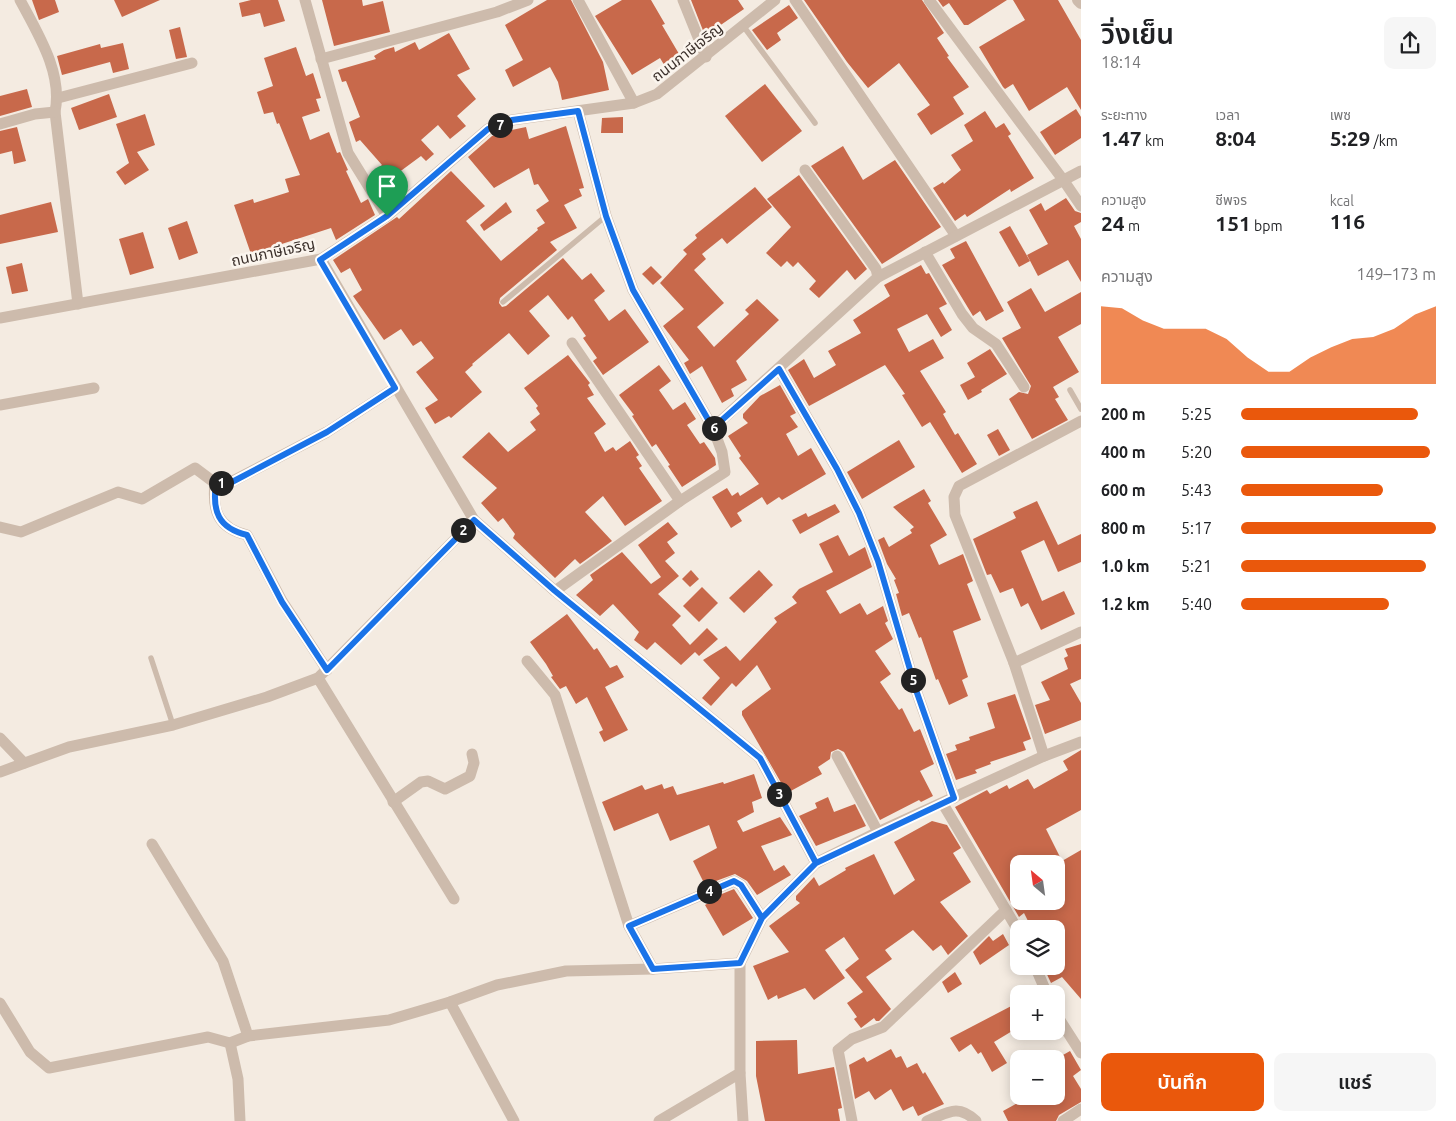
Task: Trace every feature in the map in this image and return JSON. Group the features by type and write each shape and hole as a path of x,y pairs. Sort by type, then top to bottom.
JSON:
{"street":[{"path":"20,0 48,54 58,98 55,112 78,304"},
{"path":"305,0 348,153 387,216"},
{"path":"321,58 497,12 528,0"},
{"path":"578,0 634,103"},
{"path":"683,0 706,57"},
{"name":"ถนนภาษีเจริญ","path":"0,318 320,260 387,216 488,129 512,120 634,103 656,94 744,27 775,0"},
{"path":"795,0 956,236"},
{"path":"929,0 1064,180 1081,206"},
{"path":"1078,0 1081,4"},
{"path":"58,98 192,63"},
{"path":"555,591 680,501 725,472 722,452 713,428 633,290 606,216 578,111"},
{"path":"0,124 35,114 55,112"},
{"path":"805,170 876,269 878,277"},
{"path":"713,428 878,277 1081,171"},
{"path":"925,252 962,314 973,328 996,344 1024,387"},
{"path":"320,260 474,520 555,591 760,758 816,863"},
{"path":"572,343 680,501"},
{"path":"779,369 837,469 859,513 878,561 918,698 954,798"},
{"path":"0,405 94,388"},
{"path":"0,527 21,532 118,492 142,499 195,468 216,483 232,482 327,432 395,388"},
{"path":"1044,756 1014,663 955,515 954,497 958,486 1081,421"},
{"path":"216,483 213,502 222,521 232,531 247,535 282,602 327,670"},
{"path":"0,772 70,747 173,725 267,697 318,678 474,520"},
{"path":"1014,663 1081,632"},
{"path":"527,661 555,695 629,926 653,969"},
{"path":"318,678 454,899"},
{"path":"0,738 24,763"},
{"path":"743,1121 740,1073 740,963 762,918 816,863 878,832 943,804 1044,756 1081,742"},
{"path":"393,802 421,782 428,780 445,789 470,776 474,763 472,754"},
{"path":"837,756 878,832"},
{"path":"943,804 1012,920"},
{"path":"152,844 223,961 248,1036"},
{"path":"629,926 734,881 741,885 762,918"},
{"path":"852,1121 838,1050 852,1039 883,1027 1006,910"},
{"path":"0,1003 4,1015 30,1052 49,1068 208,1037 230,1043 248,1036 389,1020 450,1002 496,985 566,970 653,969 740,963"},
{"path":"450,1002 514,1121"},
{"path":"1065,1028 1081,1053"},
{"path":"230,1043 238,1079 240,1121"},
{"path":"659,1121 740,1073"},
{"path":"1063,1121 1081,1109"},
{"path":"927,1121 954,1110 969,1114 976,1121"}],"lane":[{"path":"744,27 815,122"},
{"path":"503,302 606,216"},
{"path":"1070,390 1081,409"},
{"path":"151,658 173,725"}],"building":[{"path":"32,0 55,0 59,12 39,20"},
{"path":"114,0 160,0 122,17"},
{"path":"251,0 278,0 285,21 264,27 260,13 242,17 239,3"},
{"path":"322,0 362,0 363,6 383,1 390,32 334,46"},
{"path":"547,0 571,0 603,62 609,90 562,100 558,82 550,67 513,87 505,70 523,60 505,25"},
{"path":"622,0 651,0 665,24 662,25 682,59 666,68 660,58 632,75 595,16"},
{"path":"691,0 738,0 744,9 709,33 708,31 704,33"},
{"path":"804,0 922,0 944,33 937,38 949,56 947,57 969,87 953,97 964,114 931,135 917,114 930,105 899,63 868,88 847,62"},
{"path":"938,0 1007,0 968,25 964,25 949,3 943,7"},
{"path":"1013,0 1058,0 1081,40 1081,110 1067,87 1029,111 1013,84 1005,89 1003,87 979,47 1025,20"},
{"path":"789,5 798,18 777,33 781,40 767,50 752,30"},
{"path":"180,27 187,57 176,59 169,30"},
{"path":"449,33 470,69 457,75 476,99 457,116 466,126 450,139 438,125 421,140 434,154 426,161 421,156 398,173 400,176 386,186 374,171 382,165 360,140 356,142 349,122 360,117 346,81 342,82 338,70 376,59 374,56 394,47 395,52 415,42 419,50"},
{"path":"123,43 129,69 113,73 110,62 62,75 57,56 100,44 101,48"},
{"path":"296,47 306,76 313,73 321,98 316,99 320,111 302,117 310,140 329,132 337,153 340,152 348,170 346,171 361,203 368,199 375,215 336,240 331,228 251,254 234,205 253,199 254,203 289,192 285,179 300,175 279,123 277,124 273,112 264,114 257,92 273,86 264,58"},
{"path":"765,84 802,131 762,162 725,116"},
{"path":"27,89 32,107 0,116 0,96"},
{"path":"109,94 117,117 79,130 71,108"},
{"path":"1076,109 1081,117 1081,138 1055,155 1040,132"},
{"path":"985,111 996,128 1004,123 1011,134 1008,136 1034,178 1011,192 1010,189 967,217 965,214 955,221 933,188 943,182 944,184 961,170 951,155 973,141 964,125"},
{"path":"145,114 155,145 137,152 149,170 125,185 116,172 129,163 116,124"},
{"path":"623,117 623,133 601,133 602,118"},
{"path":"566,126 584,188 579,189 582,196 564,205 577,228 550,242 557,250 500,298 499,303 502,307 506,306 563,258 582,280 591,273 605,291 594,300 609,321 625,309 649,342 603,375 593,361 597,358 583,338 586,336 572,316 568,320 548,295 529,311 550,336 528,355 509,333 465,372 482,392 451,418 449,416 435,424 425,408 438,400 416,372 434,358 421,341 413,346 401,329 384,340 353,296 362,290 350,268 341,273 333,260 397,217 399,219 451,171 485,206 466,221 501,261 545,223 536,210 549,201 538,184 534,185 529,168 494,188 468,157 492,136 502,132 526,127 529,139"},
{"path":"17,127 26,161 14,164 12,151 0,154 0,131"},
{"path":"843,146 863,180 895,160 941,227 882,264 811,166"},
{"path":"799,175 867,269 855,280 847,270 819,298 809,289 816,281 798,262 793,267 787,261 781,267 766,253 791,227 767,199"},
{"path":"755,187 772,207 727,244 722,238 702,254 706,259 694,270 724,303 697,327 714,347 749,314 745,310 757,299 779,320 736,361 747,380 731,389 734,396 722,403 702,366 690,374 684,363 689,360 663,326 684,309 660,283 687,254 683,250 697,238 695,235"},
{"path":"1066,198 1075,211 1081,213 1081,222 1074,226 1081,239 1081,282 1068,260 1038,276 1027,255 1048,244 1029,210 1041,203 1045,211"},
{"path":"51,202 58,232 0,244 0,215"},
{"path":"506,202 512,212 484,231 480,225"},
{"path":"187,221 198,253 179,260 168,228"},
{"path":"1010,226 1030,261 1019,267 999,232"},
{"path":"143,232 154,268 130,275 119,239"},
{"path":"966,241 1004,311 986,321 980,311 973,316 942,265 955,258 950,249"},
{"path":"22,263 28,291 12,294 6,267"},
{"path":"921,265 926,274 929,273 947,304 939,308 952,330 941,337 927,314 897,329 909,352 933,339 944,358 920,371 946,412 943,414 955,435 958,433 977,464 962,473 930,422 922,427 902,395 905,394 885,365 809,406 788,370 804,359 814,378 836,365 828,351 861,333 853,320 890,296 884,285"},
{"path":"651,266 662,277 653,285 642,274"},
{"path":"1031,288 1045,312 1081,292 1081,324 1058,337 1079,372 1053,387 1059,397 1055,399 1068,420 1032,439 1009,399 1019,392 1028,394 1031,386 1002,338 1021,328 1007,302"},
{"path":"990,349 1007,374 968,400 960,385 975,377 967,363"},
{"path":"568,355 590,383 588,385 594,395 587,398 606,424 594,433 605,452 613,447 616,451 630,441 639,455 636,457 642,466 639,468 662,501 625,526 603,496 585,512 612,541 580,564 575,559 555,578 513,538 515,534 503,518 498,522 481,503 497,488 462,457 489,432 508,452 536,430 530,422 540,414 536,408 538,406 524,388"},
{"path":"659,365 671,381 659,390 673,410 685,402 696,419 687,425 700,444 704,442 715,458 716,465 682,487 656,444 652,447 632,416 634,415 619,395"},
{"path":"780,385 796,413 790,416 798,427 786,434 798,456 811,448 826,474 782,500 779,497 767,505 762,497 737,513 742,521 731,528 712,497 727,488 732,496 738,492 740,496 759,484 739,458 741,456 728,436 748,423 743,418 743,414 760,396"},
{"path":"998,429 1010,450 999,456 987,435"},
{"path":"899,440 915,467 862,499 847,472"},
{"path":"924,489 931,501 928,503 947,535 930,545 939,565 963,554 973,581 967,584 981,620 953,631 968,677 962,680 968,696 949,705 938,679 936,680 921,637 919,638 909,613 902,616 896,594 899,593 894,580 896,579 887,564 878,540 884,537 889,547 912,533 910,530 914,527 893,507"},
{"path":"1037,501 1058,545 1081,534 1081,562 1058,572 1044,540 1021,551 1042,601 1064,591 1075,614 1041,630 1028,603 1021,607 1013,588 1000,593 991,574 987,575 973,539 1016,518 1013,512"},
{"path":"835,504 840,512 800,534 792,520 806,513 808,517"},
{"path":"668,522 678,534 667,542 675,553 665,561 679,576 658,594 681,616 672,625 690,645 707,628 718,639 699,656 695,652 681,665 655,642 647,650 634,640 639,632 613,604 600,616 576,595 593,580 590,575 622,552 651,584 661,577 638,545"},
{"path":"838,535 849,556 865,547 872,567 826,591 840,614 860,603 867,615 883,606 888,621 885,623 893,639 875,651 891,674 880,682 899,710 902,708 914,732 920,729 934,764 920,771 933,796 921,802 919,800 880,820 844,752 838,749 831,752 830,759 818,767 822,774 787,793 742,715 742,711 771,689 757,665 736,687 732,683 711,706 702,698 720,678 703,660 726,646 740,661 777,622 774,618 797,603 792,597 799,589 833,572 819,544"},
{"path":"691,570 699,579 690,587 682,579"},
{"path":"759,570 773,585 744,613 729,598"},
{"path":"702,587 718,603 699,622 683,606"},
{"path":"567,614 594,650 597,648 610,668 617,665 624,677 605,687 628,730 604,742 599,732 603,730 587,697 576,704 566,686 560,689 551,677 553,676 546,664 530,642"},
{"path":"1081,644 1081,679 1070,684 1081,703 1081,720 1045,734 1035,705 1050,700 1041,682 1068,669 1064,658 1068,656 1065,649"},
{"path":"1015,694 1031,739 1023,742 1026,750 990,762 991,764 975,770 977,773 956,780 946,754 957,750 955,745 970,740 969,737 995,728 987,703"},
{"path":"1081,750 1081,810 1046,829 1059,855 1010,855 1010,902 955,807 987,790 990,794 1007,785 1009,789 1028,779 1034,789 1068,770 1063,761"},
{"path":"754,774 762,798 752,802 754,812 737,821 743,832 780,817 792,835 761,846 774,871 784,865 791,875 757,895 747,881 735,874 705,885 693,861 717,848 709,825 670,841 658,813 614,831 602,802 642,785 645,790 662,784 664,789 673,786 677,795 723,782 724,784"},
{"path":"828,797 834,812 855,804 866,826 816,846 799,816 817,808 815,803"},
{"path":"932,821 947,825 961,848 953,853 971,882 940,902 968,936 948,955 941,945 933,951 913,930 885,950 892,959 866,977 891,1009 879,1021 876,1021 874,1018 861,1028 854,1019 857,1017 847,1003 863,992 845,970 859,959 844,937 825,950 845,978 814,1000 805,988 778,999 777,995 768,1000 753,966 789,952 769,926 800,903 796,900 796,896 814,877 819,886 846,870 845,868 874,854 894,895 915,880 894,842"},
{"path":"1081,850 1081,999 1062,977 1051,983 1047,975 1065,975 1065,920 1028,920 1024,913 1019,917 1015,910 1065,910 1065,859"},
{"path":"734,889 753,918 723,936 705,905 713,900 712,898"},
{"path":"1003,934 1009,945 980,965 973,952 989,936 993,941"},
{"path":"955,972 962,984 948,993 942,982"},
{"path":"1010,1007 1010,1032 994,1042 1007,1063 992,1072 981,1052 978,1054 971,1044 959,1052 950,1038"},
{"path":"797,1040 798,1074 834,1067 842,1108 838,1109 840,1121 765,1121 756,1076 756,1041"},
{"path":"891,1049 896,1058 901,1056 907,1068 917,1063 923,1074 925,1072 944,1104 918,1116 913,1106 903,1111 891,1089 875,1100 869,1091 855,1099 849,1065 864,1057 867,1062"},
{"path":"1070,1051 1081,1070 1073,1076 1081,1089 1081,1102 1059,1115 1056,1121 1008,1121 1003,1111 1014,1105 1065,1105 1065,1054"}],"route":[{"path":"387,216 320,260 395,388 327,432 232,482 216,483 213,502 222,521 232,531 247,535 282,602 327,670 474,520 555,591 760,758 816,863 762,918 740,963 653,969 629,926 734,881 741,885 762,918 789,890 816,863 878,832 954,798 934,748 878,561 859,513 837,469 779,369 713,428 633,290 606,216 578,111 512,120 488,129 452,159 415,194 387,216"}]}
